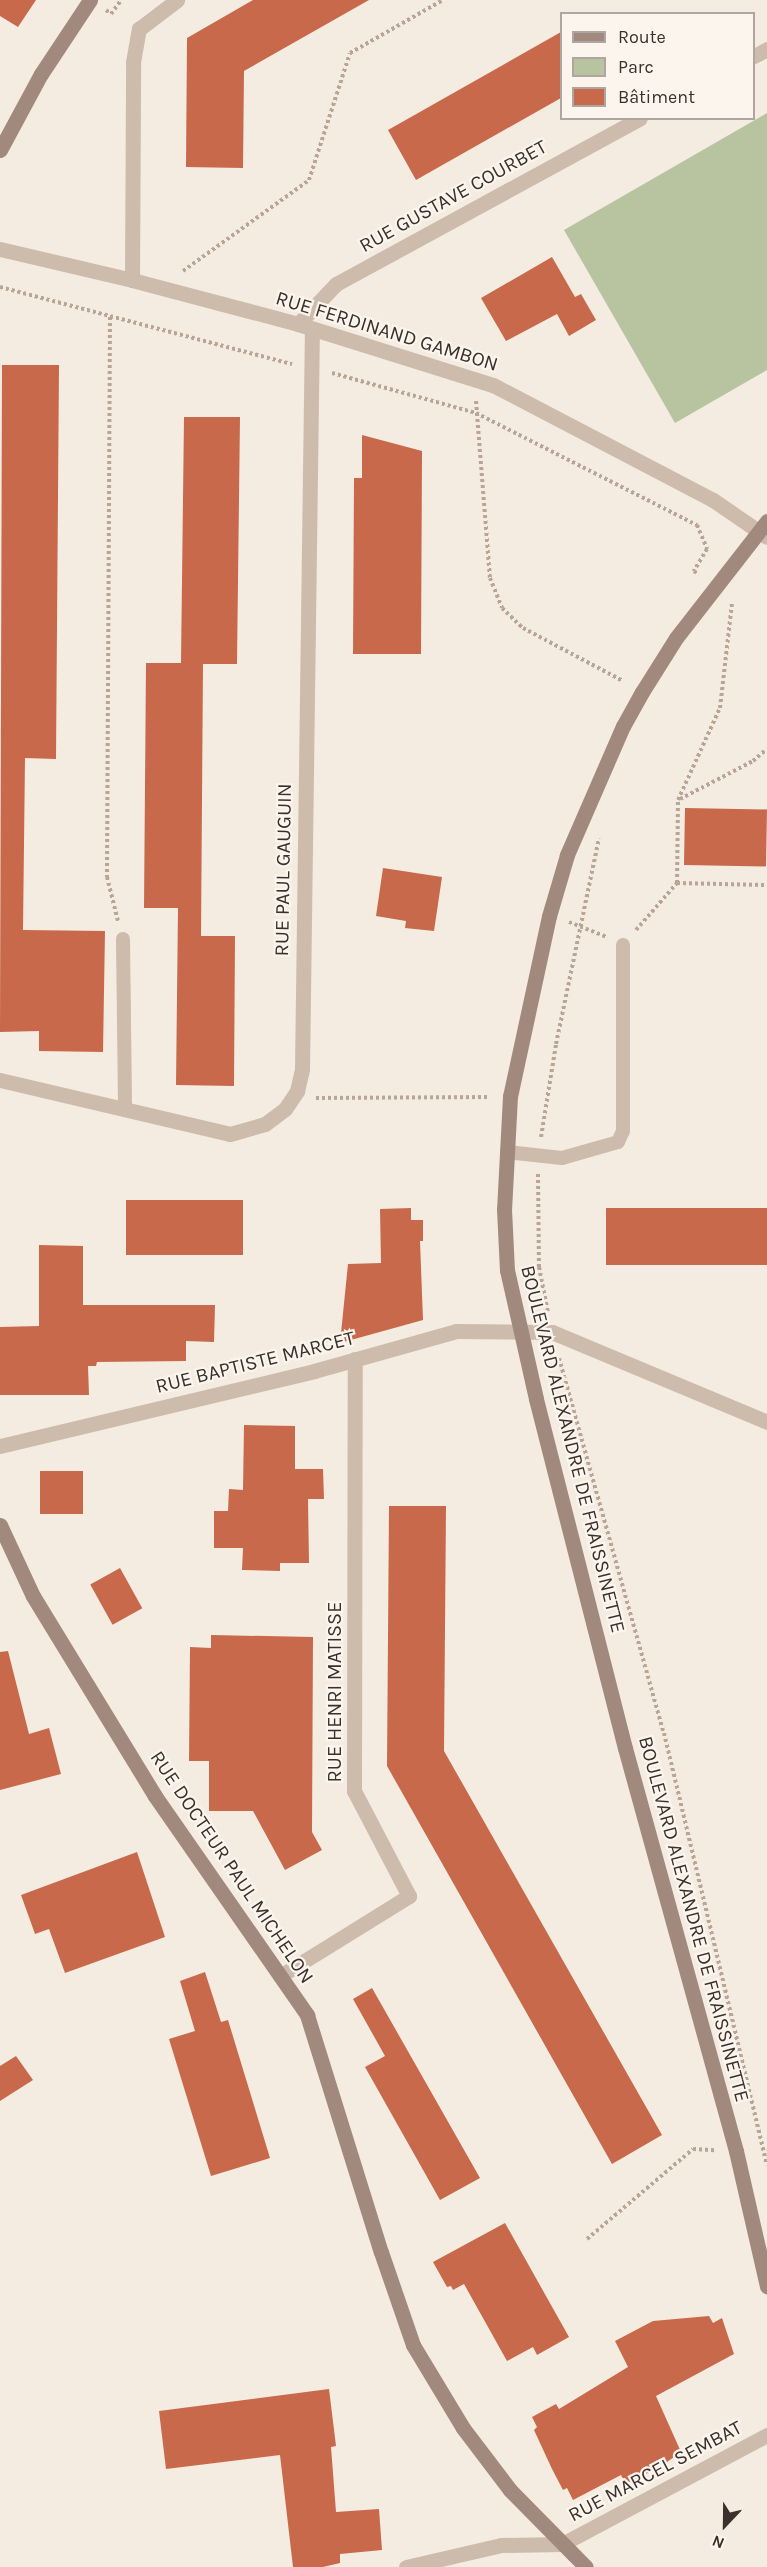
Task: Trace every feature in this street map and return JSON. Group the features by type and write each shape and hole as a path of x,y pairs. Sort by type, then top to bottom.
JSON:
{"street":[{"path":"0,150 41,74 90,0"},
{"path":"132,280 133,62 139,29 177,0"},
{"name":"RUE GUSTAVE COURBET","path":"305,326 336,284 636,120"},
{"name":"RUE FERDINAND GAMBON","path":"0,249 160,287 305,326 493,385 713,500 764,530"},
{"name":"RUE PAUL GAUGUIN","path":"0,1080 230,1134 265,1124 285,1109 297,1091 302,1069 310,368 305,326"},
{"name":"BOULEVARD ALEXANDRE DE FRAISSINETTE","path":"764,530 676,638 623,726 567,855 549,916 510,1096 504,1209 507,1270 536,1399 625,1748 736,2151 767,2286"},
{"name":"RUE BAPTISTE MARCET","path":"0,1446 355,1359 456,1331 552,1332 767,1422"},
{"name":"RUE HENRI MATISSE","path":"280,1976 409,1896 354,1791 355,1359"},
{"name":"RUE DOCTEUR PAUL MICHELON","path":"0,1525 33,1596 155,1796 307,2015 381,2252 413,2345 463,2428 510,2490 586,2567"},
{"name":"RUE MARCEL SEMBAT","path":"562,2544 767,2436"},
{"path":"406,2567 501,2545 562,2544"}],"lane":[{"path":"123,939 125,1110"},
{"path":"507,1152 562,1158 606,1148 618,1142 623,1131 622,945"}],"path":[{"path":"160,287 309,180 350,53 443,0"},
{"path":"0,287 476,413 697,525 707,549 694,571 717,587"},
{"path":"110,317 107,877 123,939"},
{"path":"478,380 476,413 489,578 502,608 523,628 600,669"},
{"path":"549,916 581,925 622,945 677,883 678,800 720,708 732,598 726,608"},
{"path":"678,800 753,761 767,749"},
{"path":"602,826 556,1044 537,1156 539,1267 567,1392 664,1733 767,2165"},
{"path":"677,883 767,885"},
{"path":"292,1098 510,1096"},
{"path":"587,2239 693,2149"}],"green space":[{"path":"767,113 767,370 675,423 564,230"}],"building":[{"path":"0,0 36,0 18,27 0,16"},
{"path":"253,0 369,0 244,71 243,168 186,167 187,38"},
{"path":"560,33 560,99 416,180 388,130"},
{"path":"552,257 575,297 581,294 596,320 569,336 557,314 506,341 481,298"},
{"path":"2,365 59,365 56,759 25,758 23,930 105,931 103,1052 39,1051 39,1031 0,1032"},
{"path":"184,417 240,417 237,664 203,664 201,936 235,936 234,1086 176,1085 178,908 144,908 146,663 181,663"},
{"path":"362,435 422,451 421,654 353,654 354,478 362,478"},
{"path":"685,808 767,809 766,866 684,865"},
{"path":"383,868 442,877 434,931 405,928 406,921 376,916"},
{"path":"126,1200 243,1200 243,1255 126,1255"},
{"path":"411,1208 411,1220 423,1220 423,1241 420,1241 423,1320 340,1343 348,1264 381,1263 380,1209"},
{"path":"606,1208 767,1208 767,1265 606,1265"},
{"path":"39,1245 83,1246 83,1305 215,1305 214,1342 186,1341 186,1361 97,1362 96,1366 88,1366 89,1395 0,1395 0,1327 39,1326"},
{"path":"244,1425 295,1426 295,1469 323,1469 324,1499 308,1499 309,1563 280,1563 280,1571 242,1570 243,1548 214,1548 214,1511 228,1511 229,1489 243,1490"},
{"path":"40,1471 83,1471 83,1514 40,1514"},
{"path":"389,1506 446,1506 444,1751 662,2135 612,2164 387,1766"},
{"path":"120,1568 142,1608 113,1625 90,1584"},
{"path":"211,1635 313,1637 312,1832 322,1850 285,1870 253,1811 209,1811 209,1761 189,1761 190,1647 211,1648"},
{"path":"8,1651 29,1734 49,1728 61,1774 0,1790 0,1652"},
{"path":"137,1852 165,1937 65,1973 49,1929 35,1934 21,1895"},
{"path":"205,1972 221,2022 228,2020 270,2158 211,2176 169,2039 195,2031 180,1981"},
{"path":"372,1988 480,2178 440,2200 365,2067 385,2056 353,1999"},
{"path":"16,2056 33,2080 0,2101 0,2066"},
{"path":"505,2223 569,2337 537,2355 533,2347 507,2361 464,2284 453,2290 451,2286 447,2287 433,2262"},
{"path":"709,2316 713,2323 722,2318 734,2354 656,2396 681,2452 660,2467 625,2484 621,2475 573,2500 567,2488 563,2490 552,2469 534,2430 537,2427 532,2417 556,2404 559,2409 628,2367 615,2341 653,2321"},
{"path":"329,2389 336,2446 331,2447 336,2512 379,2509 382,2550 340,2554 340,2563 323,2567 293,2567 280,2455 166,2469 159,2411"}]}
